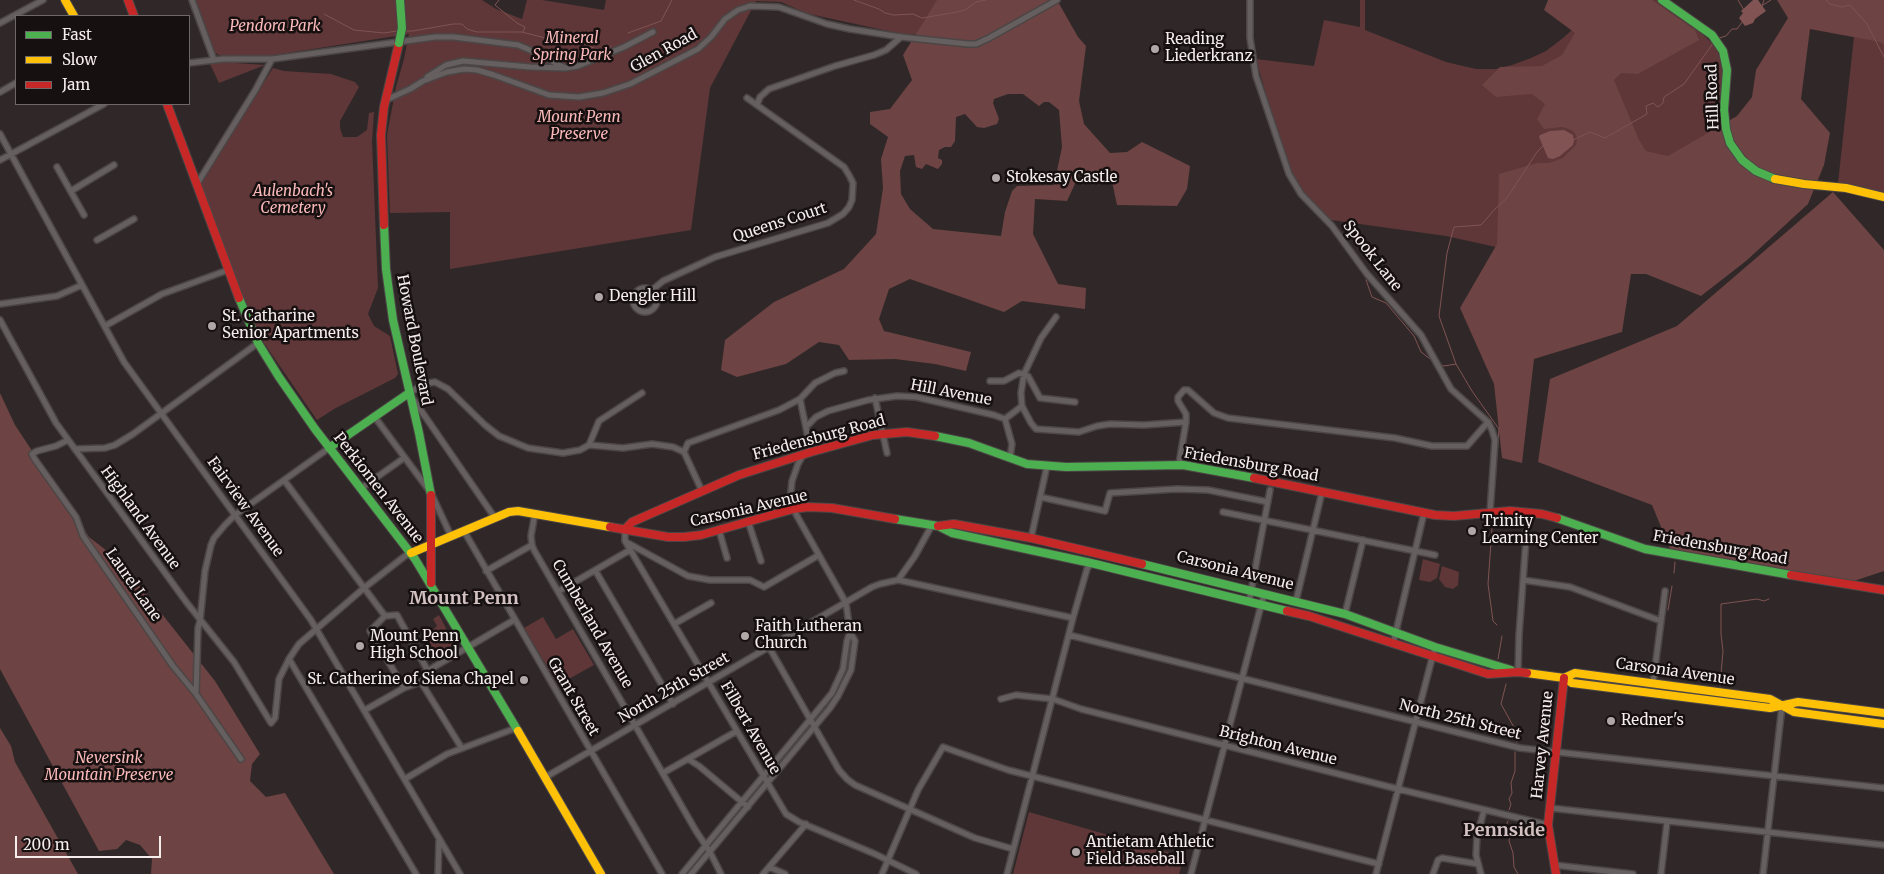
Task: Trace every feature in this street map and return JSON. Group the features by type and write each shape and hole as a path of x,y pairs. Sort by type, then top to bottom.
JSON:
{"main road":[{"path":"65,0 73,15"},
{"path":"128,0 134,15"},
{"name":"Howard Boulevard","path":"400,0 402,28 380,135 387,286 431,493 431,583"},
{"name":"Hill Road","path":"1662,0 1712,35 1723,51 1727,70 1724,110 1726,129 1733,149 1742,160 1756,171 1779,180 1846,188 1884,197"},
{"name":"Perkiomen Avenue","path":"167,105 228,270 258,342 293,398 329,448 411,553 431,583 601,874"},
{"path":"329,448 409,393"},
{"name":"Friedensburg Road","path":"624,529 632,522 739,475 807,453 882,434 907,432 970,443 1027,464 1066,467 1179,464 1199,466 1445,516 1490,512 1528,512 1555,517 1645,549 1666,554 1884,590"},
{"name":"Carsonia Avenue","path":"411,553 495,518 518,511 668,537 684,538 808,507 840,509 935,526 952,534 1091,563 1309,616 1488,674 1518,672"},
{"name":"Carsonia Avenue","path":"935,526 954,524 1031,538 1296,601 1345,614 1435,647 1518,672 1564,678 1572,683 1770,708 1798,702 1884,713"},
{"name":"Carsonia Avenue","path":"1564,678 1575,673 1770,699 1794,712 1884,724"},
{"name":"Harvey Avenue","path":"1556,874 1548,825 1564,678"}],"street":[{"path":"0,23 43,0"},
{"path":"192,0 214,60"},
{"name":"Glen Road","path":"386,100 423,81 447,72 464,69 477,70 548,95 579,97 603,93 630,84 698,49 711,37 725,19 738,10 750,6 779,6 826,24 902,38 976,44 1057,0"},
{"name":"Spook Lane","path":"1250,0 1250,38 1256,76 1285,164 1294,184 1307,201 1332,226 1377,286 1428,344 1441,373 1451,389 1488,422"},
{"path":"423,81 446,65 463,61 565,68 578,66 606,55 653,32"},
{"path":"190,63 214,60 272,60 435,37 454,37 518,44 537,52 565,68"},
{"path":"757,105 760,97 769,89 886,50 902,38"},
{"path":"197,184 272,60"},
{"path":"0,92 15,84"},
{"name":"Queens Court","path":"652,290 663,281 708,259 828,222 843,214 849,207 852,200 853,183 844,167 746,98"},
{"path":"0,160 102,105"},
{"name":"Fairview Avenue","path":"0,134 124,362 316,628 460,874"},
{"path":"71,191 114,165"},
{"path":"57,167 84,215"},
{"path":"97,240 134,219"},
{"path":"105,326 162,294 228,270"},
{"path":"0,304 57,296 82,285"},
{"name":"Queens Court","path":"644,288 652,290 657,301 654,308 643,312 636,308 633,302 637,291 644,288"},
{"path":"1056,317 1038,344 1024,374 1020,393 1022,406 1030,423 1040,430 1078,432 1104,425 1144,426 1186,422"},
{"name":"Highland Avenue","path":"0,320 56,423 200,621 234,662 270,723 275,718 279,679 289,658"},
{"path":"75,449 99,449 115,445 133,434 258,342"},
{"path":"684,452 688,443 779,410 800,399 815,383 835,373 844,371"},
{"path":"990,381 999,382 1019,373 1024,374 1028,376 1040,398 1074,402"},
{"path":"495,518 409,393 424,384 435,382 448,389 494,433 528,448 570,453 589,445 623,448 652,444 674,448 684,452 702,491"},
{"path":"1179,464 1186,414 1178,398 1184,390 1188,390 1214,413 1228,418 1395,438 1432,446 1467,446 1488,422 1495,440 1490,512"},
{"path":"589,445 599,421 642,393"},
{"name":"Hill Avenue","path":"806,427 816,417 828,411 875,398 916,397 1005,419 1022,406"},
{"path":"875,398 887,453"},
{"path":"682,874 811,720 832,693 840,677 850,632 846,603 793,510 790,501 792,481 798,464 807,453 806,427 800,399"},
{"path":"374,416 431,493 451,536"},
{"path":"1005,419 1012,439 1010,458"},
{"name":"Laurel Lane","path":"68,440 32,454 76,517 83,536 173,666 196,694 241,759"},
{"path":"196,694 198,628 205,571 211,544 219,531 235,516 329,448"},
{"path":"360,488 404,458"},
{"path":"1031,538 1047,466"},
{"path":"284,480 385,616"},
{"path":"1040,497 1105,511 1110,493 1177,489 1208,490 1268,502"},
{"path":"1249,602 1270,490"},
{"path":"1296,601 1322,492"},
{"path":"1223,512 1435,555"},
{"path":"1518,672 1528,512"},
{"path":"486,571 532,545 535,513"},
{"path":"1393,644 1424,513"},
{"path":"748,522 761,561"},
{"path":"898,580 935,526"},
{"name":"Filbert Avenue","path":"624,529 625,541 630,550 786,814 916,874"},
{"path":"719,530 727,558"},
{"name":"Grant Street","path":"464,531 662,874"},
{"path":"1345,614 1362,540"},
{"path":"625,541 688,576 710,580 750,580 764,587 819,555"},
{"name":"Cumberland Avenue","path":"532,545 721,874"},
{"path":"558,591 630,550"},
{"path":"411,553 364,588 316,628 289,658 416,874"},
{"path":"1007,874 1073,618 1087,569 1091,563"},
{"path":"595,570 673,704"},
{"name":"North 25th Street","path":"544,778 872,587 898,580 1073,618"},
{"path":"1523,580 1570,587 1661,621"},
{"path":"1653,683 1665,591"},
{"path":"1191,874 1264,594"},
{"path":"674,624 711,603"},
{"path":"404,688 370,631 385,616 397,615 428,671"},
{"path":"365,710 404,688 422,682 428,671 514,620"},
{"path":"691,874 768,784 838,696 851,670 855,640 850,632"},
{"name":"North 25th Street","path":"1069,634 1520,748 1884,788"},
{"path":"769,647 839,770 847,779 855,785 975,838 1013,849"},
{"path":"1376,874 1435,647"},
{"path":"422,682 461,747"},
{"name":"Brighton Avenue","path":"1001,699 1016,695 1053,699 1081,709 1225,744 1398,790 1548,825"},
{"path":"1763,874 1782,706"},
{"path":"405,779 461,747 516,728"},
{"path":"663,773 737,731"},
{"path":"882,874 910,808 943,747 1008,770 1379,864"},
{"path":"688,759 748,807"},
{"path":"1550,808 1884,845"},
{"path":"1481,874 1476,855 1477,837 1484,810"},
{"path":"1661,874 1667,822"},
{"path":"762,874 806,824"},
{"path":"438,874 439,837"},
{"path":"1433,874 1438,860 1442,858 1478,864"},
{"path":"1554,865 1633,874"},
{"path":"768,867 785,874"}],"green space":[{"name":"Mount Penn Preserve","path":"195,0 482,0 496,9 522,19 527,0 542,0 604,10 606,0 1048,0 930,35 902,34 806,13 781,2 756,1 710,88 691,230 450,269 450,212 390,213 387,135 409,34 268,56 219,55 214,52"},
{"path":"937,0 1057,0 1078,37 1086,46 1079,101 1084,124 1110,153 1127,152 1142,142 1190,166 1187,189 1177,206 1117,205 1111,177 1080,173 1067,201 1035,199 1033,234 1058,284 1086,288 1085,309 1022,301 1004,312 910,279 889,289 879,319 884,331 971,352 966,371 935,364 895,359 849,360 839,345 819,342 786,364 737,377 721,370 725,340 774,302 844,269 876,234 883,188 881,159 888,137 870,124 870,112 890,109 912,80 903,55","holes":["1008,94 1023,94 1039,106 1044,102 1049,102 1059,110 1062,147 1054,185 1017,186 1012,191 1005,212 1001,236 933,229 910,209 901,194 900,171 905,156 914,155 916,167 922,169 926,164 938,169 942,164 942,160 938,158 939,150 951,147 955,141 956,117 965,114 977,127 984,128 997,124 999,119 993,103 994,99"]},
{"path":"1360,0 1365,0 1365,30 1446,62 1476,69 1496,69 1531,58 1546,51 1563,38 1582,21 1586,0 1657,0 1693,25 1717,48 1722,64 1723,130 1555,260 1446,236 1331,220 1308,199 1295,181 1269,105 1256,59 1314,66 1324,20 1360,27"},
{"path":"1548,0 1652,0 1695,30 1699,40 1638,74 1621,73 1614,80 1639,140 1646,151 1668,156 1737,116 1752,97 1756,70 1788,18 1777,0 1884,0 1884,45 1880,42 1810,29 1801,99 1830,133 1824,165 1808,204 1746,261 1701,296 1646,274 1631,274 1622,332 1534,359 1522,463 1502,458 1494,384 1460,308 1497,244 1499,174 1563,158 1576,145 1577,138 1574,132 1569,129 1562,127 1544,129 1537,119 1545,104 1532,94 1496,97 1482,85 1500,67 1542,66 1562,55 1575,33 1544,10"},
{"path":"1858,0 1884,0 1884,193 1838,183"},
{"path":"221,62 265,65 219,83 210,64"},
{"name":"Aulenbach's Cemetery","path":"273,68 284,71 331,74 355,82 359,87 340,121 343,137 357,137 367,130 369,113 374,112 372,141 378,288 368,314 374,326 390,336 398,374 395,378 334,409 317,420 264,343 249,312 201,184"},
{"path":"1833,192 1884,250 1884,571 1854,581 1671,551 1652,505 1538,462 1550,379 1677,326"},
{"name":"Neversink Mountain Preserve","path":"0,393 15,425 89,537 120,561 215,681 260,754 252,764 250,781 266,797 285,793 334,874 151,874 152,859 140,845 126,840 117,849 99,851 0,669"},
{"path":"1423,559 1440,564 1437,578 1430,582 1419,580"},
{"path":"1442,566 1459,572 1458,585 1453,589 1445,587 1439,579"},
{"path":"439,615 455,645 436,658 423,639 437,626 433,619"},
{"path":"543,617 556,639 573,629 594,665 558,685 524,628"},
{"path":"0,728 11,746 15,762 78,874 0,874"},
{"path":"1029,812 1184,857 1179,874 1013,874"}],"shaded area":[{"path":"1753,0 1758,0 1766,11 1755,19 1753,23 1745,26 1739,18 1743,13 1741,11"},
{"path":"1564,130 1573,135 1573,145 1560,156 1553,159 1548,158 1539,137 1540,135 1550,131"}],"waterway":[{"path":"499,0 495,5 517,23 525,27 523,32"},
{"path":"628,33 661,21 672,0"},
{"path":"854,0 885,13 894,15 913,14 922,18 965,10 976,2 986,0"},
{"path":"1738,0 1744,10"},
{"path":"1762,6 1764,0"},
{"path":"1763,5 1771,0"},
{"path":"1826,0 1830,4 1842,7 1850,5 1867,24 1884,57"},
{"path":"324,14 354,30 384,33 397,31"},
{"path":"1719,38 1726,36 1732,29 1737,29 1743,21"},
{"path":"404,31 462,24 467,29 477,32 522,32 549,39 576,42 600,50 606,50 611,46"},
{"path":"1573,140 1590,132 1605,138 1647,114 1646,106 1653,103 1658,107 1663,103 1664,97 1684,84 1714,42"},
{"path":"1456,364 1439,316 1447,253 1454,227 1481,225 1507,198 1537,152 1543,146"},
{"path":"1366,280 1372,297 1386,303 1414,336 1421,352 1433,361"},
{"path":"1441,365 1456,364 1472,391 1499,429 1493,509"},
{"path":"1493,515 1488,584 1493,621 1497,625"},
{"path":"1674,573 1675,562"},
{"path":"1668,610 1672,586"},
{"path":"1720,686 1723,651 1721,604 1769,599"},
{"path":"1498,659 1502,636"},
{"path":"1506,684 1501,704 1516,731 1517,742"},
{"path":"1509,810 1511,804 1509,799 1512,793 1511,783 1515,771 1515,752"},
{"path":"1508,821 1505,828 1510,835 1509,841 1513,853 1514,867 1518,874"}],"traffic: fast":[{"path":"399,43 402,28 400,0"},
{"path":"1662,0 1712,35 1723,51 1727,70 1724,110 1730,143 1742,160 1756,171 1775,179"},
{"path":"384,225 386,269 393,320 431,495"},
{"path":"239,298 258,343 279,377 315,429 415,559 518,731"},
{"path":"329,448 409,393"},
{"path":"935,436 969,443 1027,464 1066,467 1183,465 1254,478"},
{"path":"1557,518 1645,549 1791,575"},
{"path":"895,519 938,526 952,533 1091,563 1287,611"},
{"path":"1142,564 1345,614 1435,647 1511,670"}],"traffic: slow":[{"path":"65,0 73,15"},
{"path":"1775,179 1846,188 1884,197"},
{"path":"411,553 509,512 518,511 610,527"},
{"path":"1527,673 1564,678 1572,683 1770,708 1798,702 1884,713"},
{"path":"1564,678 1575,673 1770,699 1794,712 1884,724"},
{"path":"518,731 601,874"}],"traffic: jam":[{"path":"128,0 134,15"},
{"path":"384,225 381,135 384,107 399,43"},
{"path":"167,105 239,298"},
{"path":"625,529 632,522 739,475 811,452 873,435 907,432 935,436"},
{"path":"1254,478 1435,515 1454,516 1510,511 1542,514 1557,518"},
{"path":"431,495 431,583"},
{"path":"610,527 668,537 684,537 701,535 793,509 808,507 832,508 895,519"},
{"path":"938,526 954,524 1031,538 1142,564"},
{"path":"1791,575 1884,590"},
{"path":"1287,611 1309,616 1488,674 1527,673"},
{"path":"1556,874 1548,825 1564,678"}],"place":[{"name":"Reading Liederkranz","path":"1155,49"},
{"name":"Stokesay Castle","path":"996,178"},
{"name":"Dengler Hill","path":"599,297"},
{"name":"St. Catharine Senior Apartments","path":"212,326"},
{"name":"Trinity Learning Center","path":"1472,531"},
{"name":"Faith Lutheran Church","path":"745,636"},
{"name":"Mount Penn High School","path":"360,646"},
{"name":"St. Catherine of Siena Chapel","path":"524,680"},
{"name":"Redner's","path":"1611,721"},
{"name":"Antietam Athletic Field Baseball","path":"1076,852"}],"district":[{"name":"Mount Penn","path":"464,599"},
{"name":"Pennside","path":"1504,831"}],"park label":[{"name":"Pendora Park","path":"275,27"},
{"name":"Mineral Spring Park","path":"572,48"}]}
